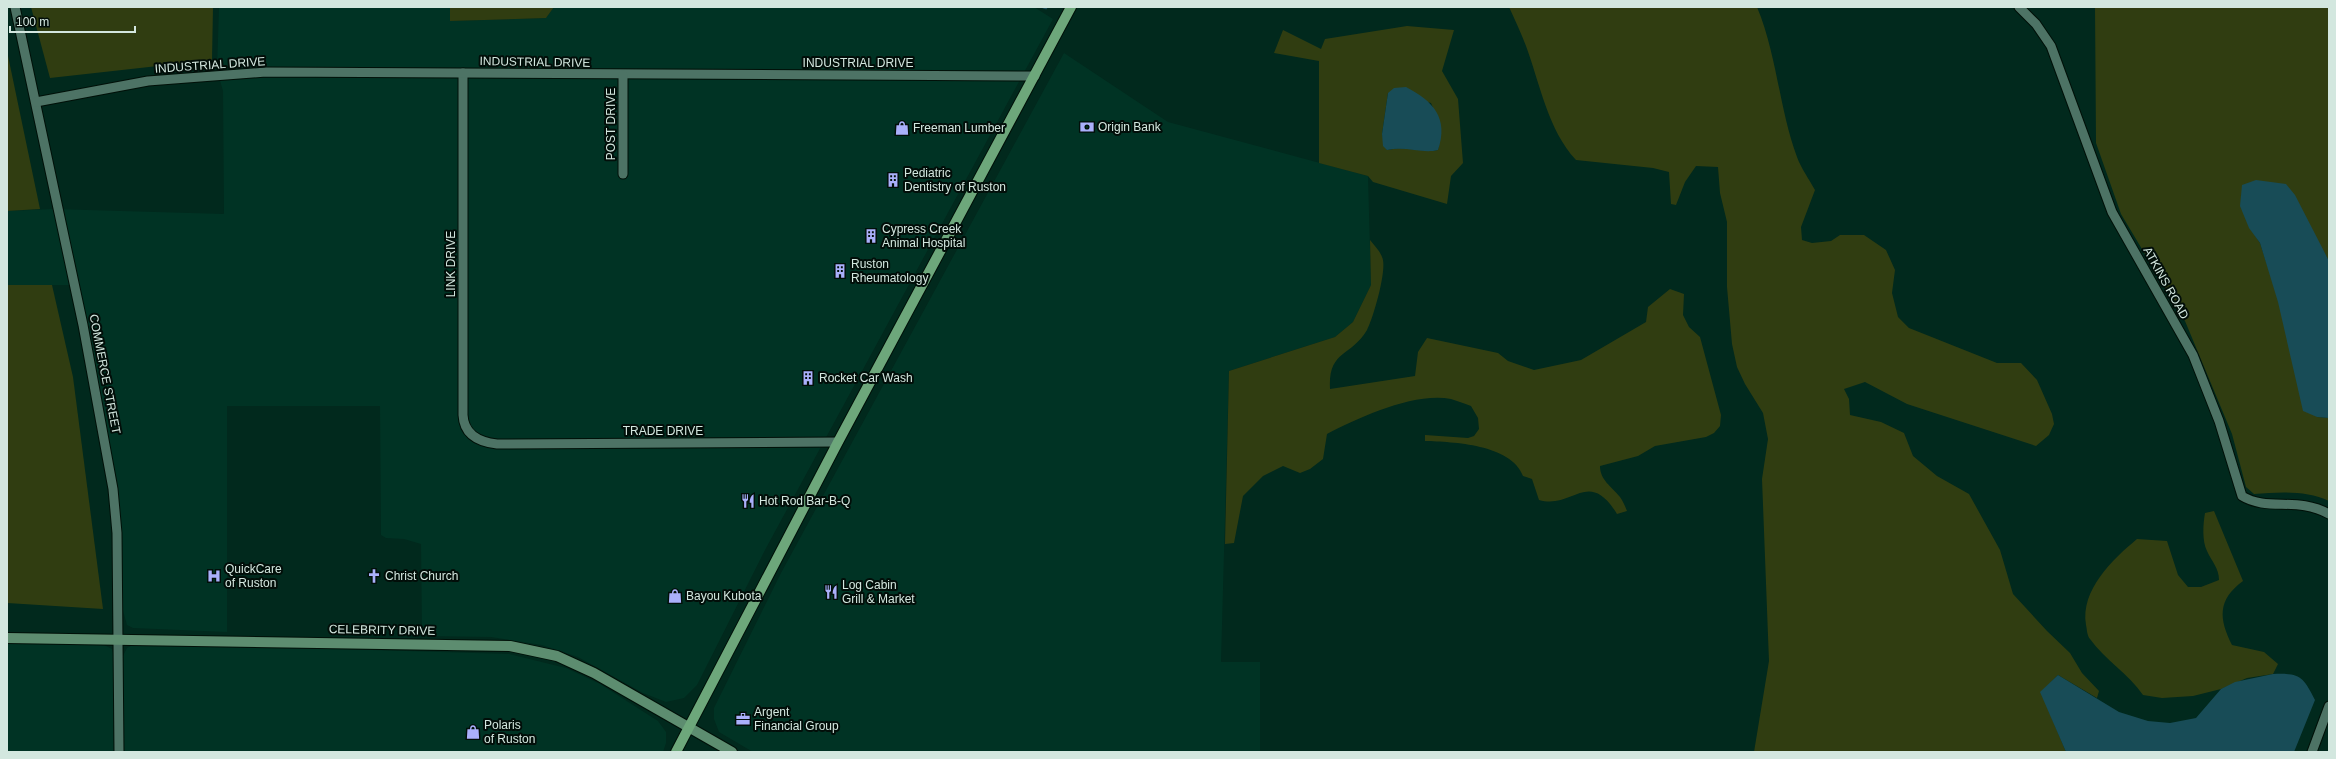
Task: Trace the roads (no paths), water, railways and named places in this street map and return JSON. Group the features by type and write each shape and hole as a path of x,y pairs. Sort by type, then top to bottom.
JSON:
{"main road":[{"path":"676,752 838,442 1071,7"}],"street":[{"name":"COMMERCE STREET","path":"15,7 36,102 109,460 117,533 119,752"},
{"name":"ATKINS ROAD","path":"2019,7 2036,24 2051,46 2112,212 2193,355 2219,421 2242,496 2251,502 2307,505 2329,514"},
{"name":"INDUSTRIAL DRIVE","path":"36,102 148,81 266,72 1035,76"},
{"name":"LINK DRIVE","path":"463,73 463,415 468,432 476,439 487,443"},
{"name":"POST DRIVE","path":"623,75 623,174"},
{"name":"TRADE DRIVE","path":"487,443 838,442"},
{"name":"CELEBRITY DRIVE","path":"7,638 510,646 557,656 594,673 732,752"},
{"path":"2312,752 2329,706"}],"water":[{"path":"1406,87 1424,98 1436,112 1440,120 1441,129 1441,139 1438,150 1387,150 1383,146 1382,134 1388,93 1394,88"},
{"path":"2256,180 2286,184 2295,195 2329,261 2329,418 2317,417 2303,411 2278,302 2260,243 2249,228 2240,206 2242,185"},
{"path":"2273,674 2289,674 2300,678 2304,681 2315,700 2294,752 2066,752 2040,692 2058,675 2119,712 2148,721 2170,723 2196,718 2221,689 2235,682"}],"place":[{"name":"Origin Bank","path":"1087,127"},
{"name":"Freeman Lumber","path":"902,128"},
{"name":"Pediatric Dentistry of Ruston","path":"893,180"},
{"name":"Cypress Creek Animal Hospital","path":"871,236"},
{"name":"Ruston Rheumatology","path":"840,271"},
{"name":"Rocket Car Wash","path":"808,378"},
{"name":"Hot Rod Bar-B-Q","path":"748,501"},
{"name":"QuickCare of Ruston","path":"214,576"},
{"name":"Christ Church","path":"374,576"},
{"name":"Log Cabin Grill & Market","path":"831,592"},
{"name":"Bayou Kubota","path":"675,596"},
{"name":"Argent Financial Group","path":"743,719"},
{"name":"Polaris of Ruston","path":"473,732"}]}
